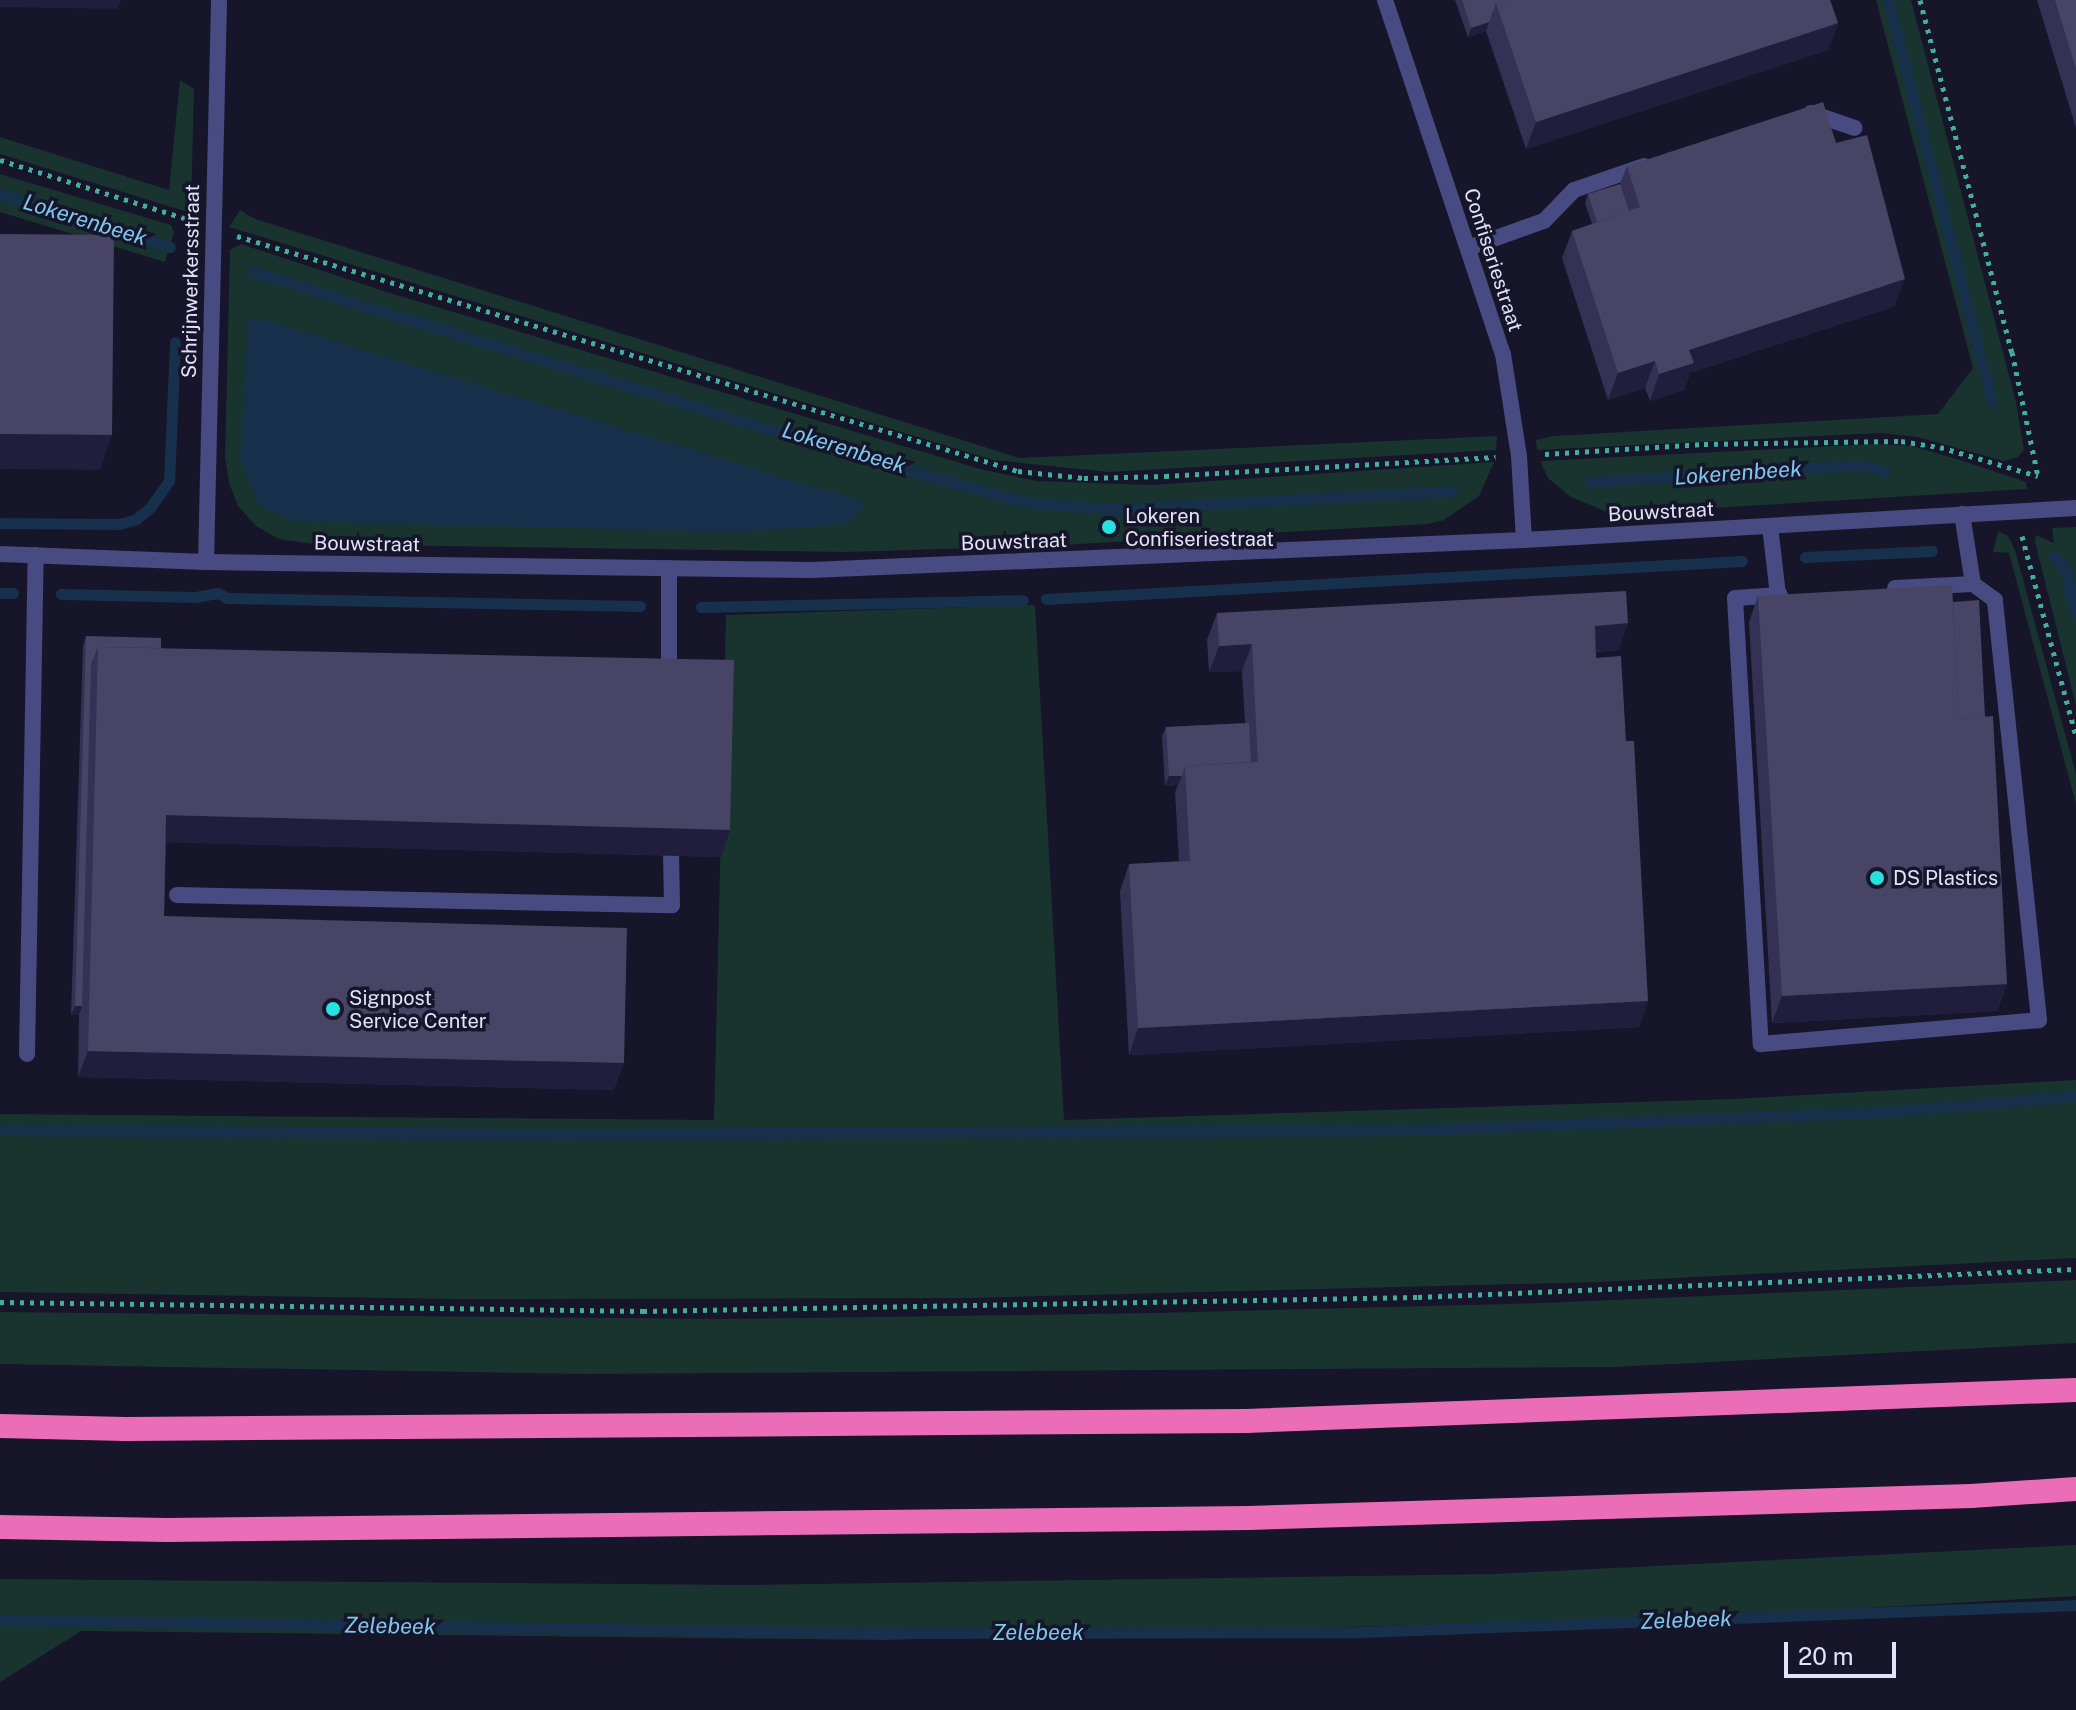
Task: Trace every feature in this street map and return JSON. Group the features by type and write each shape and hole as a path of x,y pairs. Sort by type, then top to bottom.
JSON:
{"highway":[{"path":"0,1426 125,1429 1246,1421 1950,1398 2076,1390"},
{"path":"0,1527 199,1530 1249,1518 1971,1496 2076,1489"}],"street":[{"name":"Schrijnwerkersstraat","path":"206,562 219,0"},
{"name":"Confiseriestraat","path":"1385,0 1503,354 1519,456 1524,540"},
{"path":"1792,117 1807,112 1855,128"},
{"path":"1468,248 1544,221 1574,190 1661,161"},
{"name":"Bouwstraat","path":"0,554 206,562 811,570 1524,540 2076,508"},
{"path":"1962,514 1973,584"},
{"path":"1770,526 1786,594 1735,598 1761,1044 2039,1020 1995,600 1973,584 1883,589"},
{"path":"27,1054 36,555"},
{"path":"669,568 669,686"},
{"path":"177,895 672,905 671,855"}],"path":[{"path":"1920,0 2012,352 2046,510"},
{"path":"0,160 212,228 1018,471 1084,478 1165,476 1704,444 1901,441 1940,447 2038,476"},
{"path":"2016,512 2076,736"},
{"path":"0,1302 674,1311 1433,1296 2076,1269"}],"green space":[{"path":"1876,0 1911,0 2016,402 2024,450 2018,457 2004,461 1917,437 1880,433 1537,450 1536,440 1554,436 1938,414 1973,368"},
{"path":"180,80 194,89 191,213 0,154 0,137 169,190"},
{"path":"0,174 171,225 174,232 165,262 0,212"},
{"path":"240,210 255,219 1020,458 1497,436 1496,450 1108,472 993,460 229,227"},
{"path":"241,244 393,294 984,470 1037,481 1151,485 1494,462 1479,496 1444,520 1427,524 1046,546 847,552 312,544 279,539 256,526 238,506 229,483 225,458 230,250"},
{"path":"1876,444 1912,446 1960,460 2026,482 2027,489 1612,514 1571,497 1548,478 1540,461"},
{"path":"2076,527 2076,706 2035,542 2036,535 2054,543 2052,528"},
{"path":"1998,531 2008,536 2015,550 2076,774 2076,804 2009,553 1993,552"},
{"path":"1035,605 1064,1120 1733,1099 2076,1080 2076,1258 1598,1282 967,1298 457,1299 0,1292 0,1114 714,1120 726,615"},
{"path":"2076,1280 2076,1343 1615,1367 583,1374 0,1364 0,1312 724,1319 1154,1313 1542,1303"},
{"path":"2076,1545 2076,1596 1709,1617 885,1640 81,1631 0,1682 0,1579 750,1585 1495,1574"}],"water":[{"path":"254,317 857,500 862,502 861,510 846,524 737,532 291,521 258,504 240,459 248,323"}],"building":[{"path":"1462,0 1506,0 1496,3 1489,22 1471,28"},
{"path":"1506,0 1830,0 1838,23 1536,122 1496,3"},
{"path":"2055,0 2076,0 2076,69"},
{"path":"1823,102 1836,143 1867,135 1905,279 1689,350 1694,363 1659,374 1655,361 1618,373 1572,231 1640,207 1627,166"},
{"path":"1620,184 1629,211 1597,222 1588,194"},
{"path":"0,234 114,235 112,435 0,434"},
{"name":"DS Plastics","path":"1952,585 1959,719 1993,716 2007,984 1782,996 1758,596"},
{"path":"1626,591 1628,623 1595,626 1596,658 1621,656 1626,741 1634,741 1648,1001 1138,1028 1129,864 1190,861 1185,766 1258,762 1252,644 1219,646 1217,613"},
{"path":"1979,600 1985,717 1959,719 1953,602"},
{"path":"86,636 161,638 161,648 98,647 91,664 82,1006 75,1006"},
{"path":"98,647 734,660 730,830 166,815 164,916 627,928 624,1063 88,1051"},
{"path":"1249,723 1251,762 1185,766 1182,776 1169,776 1166,727"}],"waterway":[{"path":"1888,0 1992,402"},
{"name":"Lokerenbeek","path":"0,194 170,247"},
{"name":"Lokerenbeek","path":"253,272 874,461 1029,503 1113,509 1452,491"},
{"path":"0,523 119,524 136,519 150,508 169,481 175,342"},
{"name":"Lokerenbeek","path":"1590,482 1846,466 1870,466 1885,472"},
{"path":"1805,557 1932,551"},
{"name":"Lokerenbeek","path":"2054,556 2064,567 2076,613"},
{"path":"1046,599 1742,561"},
{"path":"0,593 13,593"},
{"path":"61,594 195,597 218,593 227,598 640,606"},
{"path":"701,607 1023,600"},
{"path":"0,1130 564,1134 1418,1130 1883,1112 2076,1096"},
{"name":"Zelebeek","path":"0,1620 867,1633 1362,1632 2076,1605"}],"place":[{"name":"Lokeren Confiseriestraat","path":"1109,527"},
{"name":"DS Plastics","path":"1877,878"},
{"name":"Signpost Service Center","path":"333,1009"}]}
